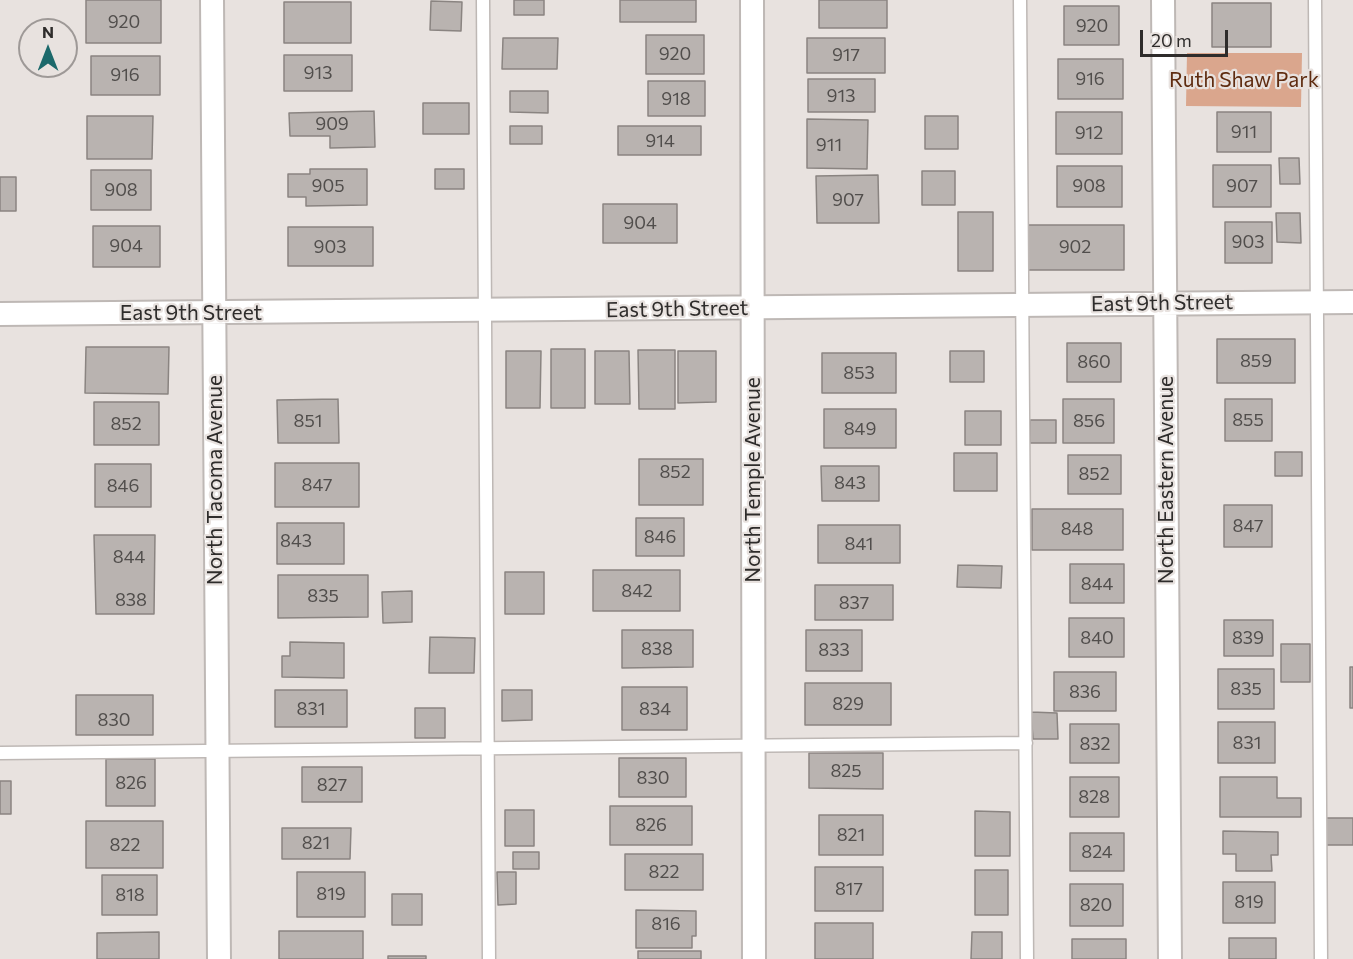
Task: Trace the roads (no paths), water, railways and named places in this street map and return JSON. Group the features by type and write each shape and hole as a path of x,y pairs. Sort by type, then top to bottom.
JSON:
{"street":[{"name":"North Tacoma Avenue","path":"212,0 219,959"},
{"name":"North Temple Avenue","path":"752,0 754,959"},
{"name":"North Eastern Avenue","path":"1163,0 1170,959"},
{"name":"East 9th Street","path":"0,314 214,314 1353,302"}],"lane":[{"path":"483,0 489,959"},
{"path":"1020,0 1027,959"},
{"path":"1315,0 1321,959"},
{"path":"0,753 1026,743"}],"park label":[{"name":"Ruth Shaw Park","path":"1244,80"}]}
